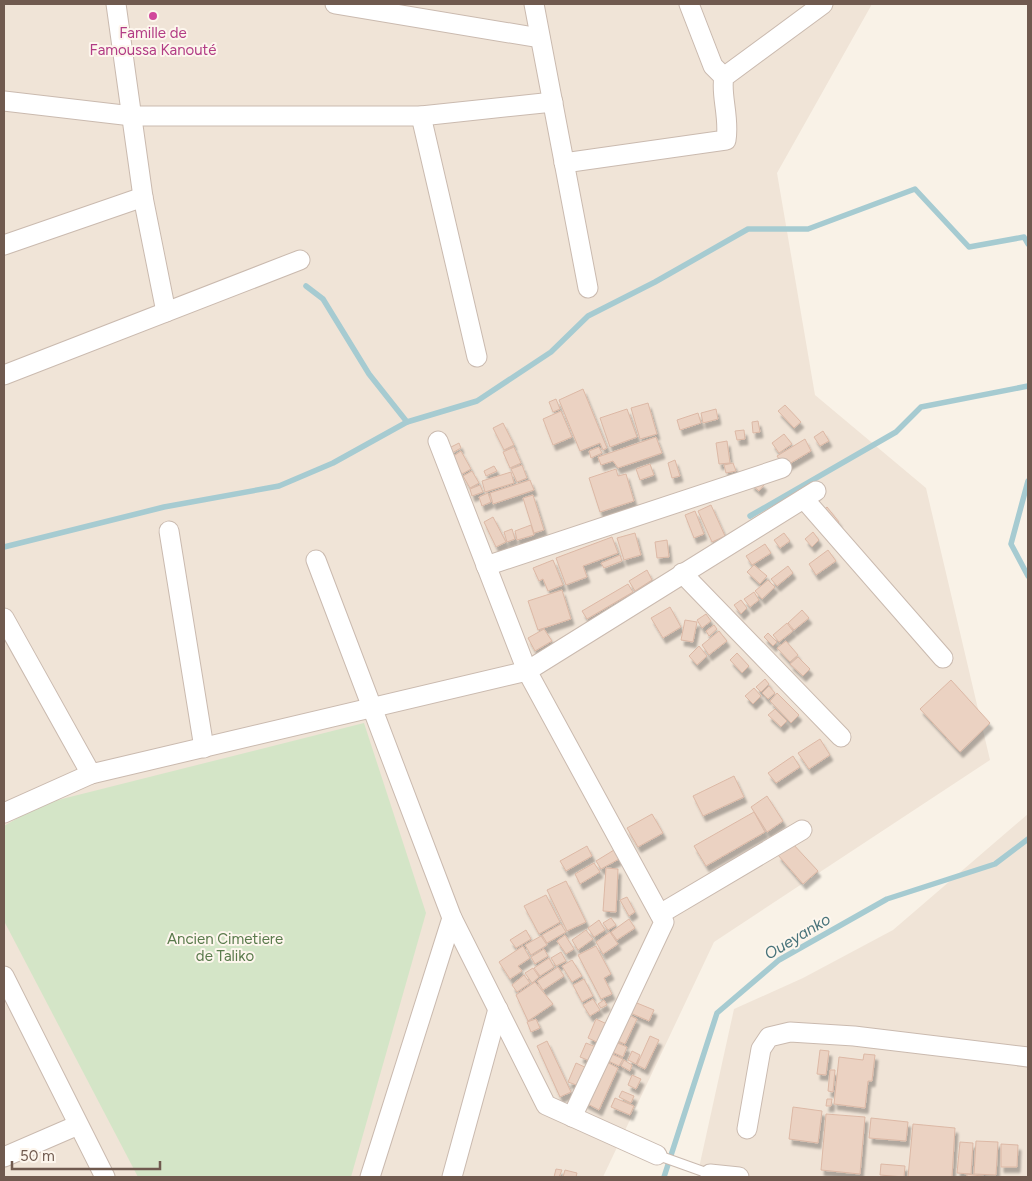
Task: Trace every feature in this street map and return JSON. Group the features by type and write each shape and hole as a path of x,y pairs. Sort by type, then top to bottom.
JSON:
{"street":[{"path":"116,4 144,197 166,312"},
{"path":"335,4 540,38"},
{"path":"534,4 588,288"},
{"path":"689,4 713,66 724,77"},
{"path":"564,163 726,140 729,125 722,84 724,77 823,4"},
{"path":"4,101 132,116 421,116 553,102"},
{"path":"421,116 477,357"},
{"path":"4,245 144,197"},
{"path":"4,375 300,260"},
{"path":"438,441 527,671 664,922 572,1117"},
{"path":"486,566 782,468"},
{"path":"4,813 91,774 527,671 810,495 943,658"},
{"path":"169,531 204,748"},
{"path":"316,560 452,918 546,1105 657,1155"},
{"path":"682,573 841,737"},
{"path":"4,618 91,774"},
{"path":"660,914 802,830"},
{"path":"370,1177 452,918"},
{"path":"4,976 105,1177"},
{"path":"452,1177 498,1009"},
{"path":"747,1129 761,1049 770,1037 790,1032 854,1036 1028,1057"},
{"path":"4,1157 78,1125"},
{"path":"710,1174 739,1177"}],"lane":[{"path":"657,1155 710,1174"}],"shaded area":[{"path":"4,4 872,4 777,173 815,395 926,488 990,760 714,942 603,1177 4,1177"},
{"path":"1028,814 1028,1177 697,1177 734,1009 803,978 893,930"}],"green space":[{"name":"Ancien Cimetiere de Taliko","path":"364,723 426,913 351,1177 138,1177 4,921 4,826 42,804"}],"building":[{"path":"583,389 607,448 603,450 600,443 580,451 559,400"},
{"path":"556,399 560,409 553,412 549,402"},
{"path":"648,403 657,434 640,439 631,408"},
{"path":"785,405 801,422 794,428 778,411"},
{"path":"627,409 637,437 610,447 600,418"},
{"path":"716,409 718,419 703,423 701,413"},
{"path":"561,411 572,437 553,445 543,419"},
{"path":"698,413 701,423 680,430 677,420"},
{"path":"758,421 760,432 753,433 752,422"},
{"path":"503,423 514,445 504,450 493,428"},
{"path":"744,430 745,439 737,440 735,431"},
{"path":"823,431 829,441 820,446 814,437"},
{"path":"784,434 792,444 779,453 772,443"},
{"path":"656,437 662,453 618,468 613,461 601,465 598,457"},
{"path":"805,439 811,451 784,467 777,456"},
{"path":"727,441 730,463 719,464 716,443"},
{"path":"459,443 461,448 452,453 449,448"},
{"path":"514,447 521,463 510,468 503,452"},
{"path":"599,447 602,453 591,458 589,451"},
{"path":"461,451 471,469 462,474 452,457"},
{"path":"675,460 680,476 672,478 668,463"},
{"path":"733,463 736,471 726,473 724,465"},
{"path":"650,464 654,475 640,480 636,469"},
{"path":"522,465 527,478 517,482 511,469"},
{"path":"494,466 497,471 486,476 484,471"},
{"path":"616,469 618,476 626,474 634,501 600,512 589,478"},
{"path":"472,471 479,483 470,488 463,476"},
{"path":"511,472 514,483 485,492 482,481"},
{"path":"756,478 764,485 759,491 751,484"},
{"path":"530,480 534,490 493,504 490,493"},
{"path":"480,485 483,492 472,496 470,489"},
{"path":"488,493 491,502 482,506 479,497"},
{"path":"533,495 544,530 534,533 523,498"},
{"path":"711,505 725,536 712,542 698,511"},
{"path":"827,507 839,522 833,528 820,513"},
{"path":"695,511 704,534 694,538 685,515"},
{"path":"493,517 506,542 496,547 484,522"},
{"path":"531,525 534,535 517,540 515,531"},
{"path":"512,529 515,539 507,542 504,532"},
{"path":"813,532 819,540 812,547 805,539"},
{"path":"635,533 641,555 624,560 617,538"},
{"path":"784,533 790,541 780,548 774,540"},
{"path":"612,537 618,553 583,566 587,577 566,585 556,558"},
{"path":"667,540 669,557 657,558 655,542"},
{"path":"765,544 771,553 752,565 746,556"},
{"path":"828,550 836,561 816,575 809,564"},
{"path":"620,555 622,561 604,568 601,563"},
{"path":"553,560 563,585 548,591 543,579 539,581 533,568"},
{"path":"754,565 767,576 760,584 747,572"},
{"path":"788,566 793,573 777,586 771,579"},
{"path":"647,570 652,580 635,591 629,581"},
{"path":"768,580 775,587 762,599 755,591"},
{"path":"628,584 633,592 587,619 582,611"},
{"path":"562,590 571,619 538,630 528,601"},
{"path":"754,592 759,600 750,607 744,599"},
{"path":"741,600 747,608 741,614 734,605"},
{"path":"670,607 681,627 663,638 651,618"},
{"path":"802,610 809,618 794,630 788,623"},
{"path":"706,614 711,621 702,628 697,620"},
{"path":"685,620 697,622 693,642 681,640"},
{"path":"787,623 793,631 779,642 773,635"},
{"path":"714,625 717,629 709,636 706,631"},
{"path":"544,629 552,641 535,651 528,638"},
{"path":"719,631 727,641 709,655 702,645"},
{"path":"768,633 777,642 773,646 764,637"},
{"path":"786,641 798,655 790,662 777,648"},
{"path":"699,646 707,656 697,665 689,656"},
{"path":"737,653 749,666 742,673 730,660"},
{"path":"798,657 810,669 803,676 790,664"},
{"path":"765,679 769,684 761,692 756,687"},
{"path":"951,680 990,723 960,752 920,709"},
{"path":"769,686 775,693 768,699 762,693"},
{"path":"754,688 761,696 753,704 745,696"},
{"path":"777,693 799,715 791,723 770,701"},
{"path":"775,709 787,721 781,727 768,715"},
{"path":"820,739 830,755 809,769 798,753"},
{"path":"793,756 800,767 776,783 768,773"},
{"path":"734,776 744,797 703,816 693,796"},
{"path":"767,796 783,821 767,832 751,807"},
{"path":"754,812 765,832 706,866 694,846"},
{"path":"652,814 663,833 638,847 627,828"},
{"path":"792,843 818,871 803,884 778,855"},
{"path":"587,846 592,856 566,871 560,861"},
{"path":"614,850 619,859 601,869 596,861"},
{"path":"594,863 600,872 580,884 575,874"},
{"path":"606,868 618,869 616,912 603,911"},
{"path":"566,881 586,922 567,931 547,890"},
{"path":"546,895 560,922 539,934 524,906"},
{"path":"627,897 635,912 629,916 620,900"},
{"path":"611,918 616,925 608,930 603,923"},
{"path":"629,919 635,928 617,940 611,932"},
{"path":"599,920 605,930 594,937 588,928"},
{"path":"561,924 566,932 547,943 542,935"},
{"path":"526,930 531,939 516,948 510,940"},
{"path":"586,930 593,939 578,950 572,940"},
{"path":"610,932 618,944 603,954 596,942"},
{"path":"565,935 574,949 566,954 557,941"},
{"path":"541,936 547,945 531,955 525,945"},
{"path":"523,946 530,958 518,966 522,971 510,979 499,962"},
{"path":"596,946 611,974 604,978 612,994 601,999 578,955"},
{"path":"544,949 548,956 535,964 531,957"},
{"path":"561,952 566,961 556,966 551,958"},
{"path":"549,958 554,967 540,976 534,968"},
{"path":"572,960 582,976 572,982 562,966"},
{"path":"558,967 564,976 543,990 537,981"},
{"path":"533,968 539,977 532,983 525,973"},
{"path":"524,975 530,983 517,992 512,985"},
{"path":"584,979 593,996 582,1002 573,985"},
{"path":"535,982 553,1004 528,1021 516,995"},
{"path":"593,999 600,1010 590,1016 583,1005"},
{"path":"604,1000 607,1005 601,1008 598,1004"},
{"path":"632,1001 654,1010 649,1021 628,1012"},
{"path":"625,1013 637,1019 625,1044 613,1039"},
{"path":"536,1019 540,1028 531,1032 527,1022"},
{"path":"596,1019 607,1024 599,1043 588,1038"},
{"path":"650,1036 659,1040 645,1069 637,1065"},
{"path":"547,1041 571,1092 560,1097 537,1046"},
{"path":"613,1041 627,1047 623,1057 608,1050"},
{"path":"586,1043 596,1047 590,1061 580,1057"},
{"path":"820,1050 829,1051 826,1075 817,1074"},
{"path":"632,1051 640,1055 636,1064 628,1060"},
{"path":"607,1052 623,1059 619,1066 604,1059"},
{"path":"864,1054 875,1055 872,1081 868,1081 865,1108 834,1104 839,1057 863,1060"},
{"path":"603,1060 618,1068 599,1110 584,1102"},
{"path":"624,1060 632,1065 630,1071 621,1066"},
{"path":"576,1063 587,1068 579,1086 568,1082"},
{"path":"830,1070 835,1070 833,1092 828,1091"},
{"path":"632,1075 641,1079 636,1089 628,1085"},
{"path":"622,1091 634,1096 631,1103 619,1097"},
{"path":"615,1098 634,1106 630,1115 611,1107"},
{"path":"827,1099 832,1099 831,1106 826,1106"},
{"path":"793,1107 822,1111 818,1143 789,1139"},
{"path":"826,1114 865,1117 860,1174 821,1170"},
{"path":"871,1118 908,1122 906,1141 869,1138"},
{"path":"913,1124 955,1128 952,1177 908,1177"},
{"path":"976,1141 998,1142 996,1175 974,1174"},
{"path":"960,1142 973,1143 971,1174 957,1173"},
{"path":"1001,1144 1018,1145 1017,1167 1001,1167"},
{"path":"881,1164 905,1166 904,1177 880,1175"},
{"path":"556,1169 562,1170 559,1177 554,1177"},
{"path":"565,1170 577,1173 576,1177 563,1177"},
{"path":"967,1174 988,1177 967,1177"}],"waterway":[{"path":"4,547 164,507 279,486 333,463 407,422 477,401 551,352 588,316 655,282 748,229 808,229 915,189 969,247 1024,237 1028,244"},
{"path":"306,286 323,299 369,374 407,422"},
{"path":"750,516 896,432 921,407 1028,386"},
{"name":"Oueyanko","path":"1028,481 1011,544 1028,576"},
{"name":"Oueyanko","path":"664,1177 717,1013 779,960 887,899 995,864 1028,839"}],"place":[{"name":"Famille de Famoussa Kanouté","path":"153,16"}]}
